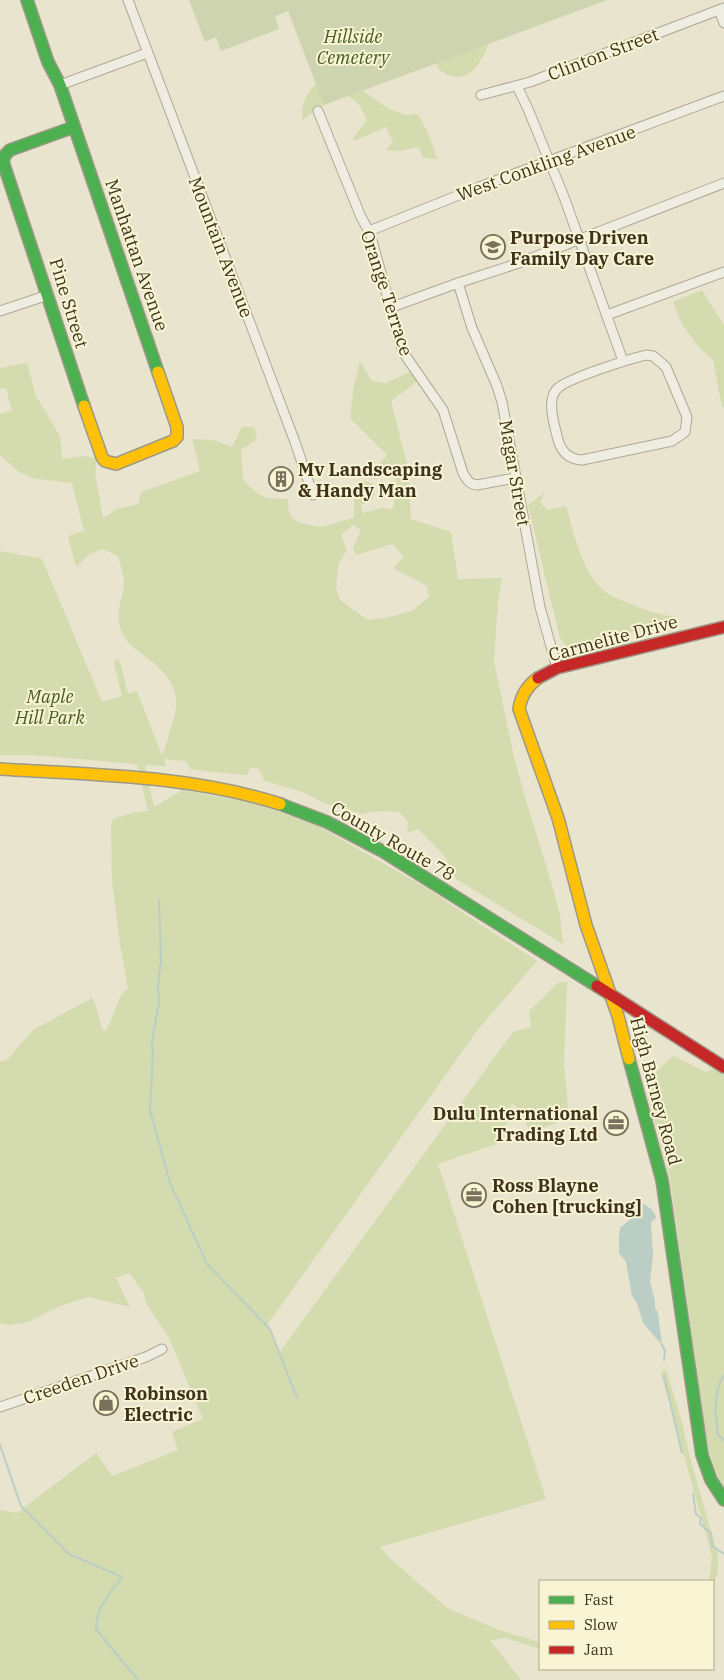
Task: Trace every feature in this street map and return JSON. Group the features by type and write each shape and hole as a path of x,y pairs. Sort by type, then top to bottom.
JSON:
{"street":[{"name":"Manhattan Avenue","path":"27,0 48,62 60,85 177,427 177,437 162,446 116,464 106,461"},
{"name":"Mountain Avenue","path":"128,0 295,442 313,495"},
{"path":"721,9 724,23"},
{"name":"Clinton Street","path":"481,95 517,86 721,9"},
{"path":"60,85 147,53"},
{"path":"517,86 550,161 623,361"},
{"name":"West Conkling Avenue","path":"369,231 479,187 724,96"},
{"name":"Orange Terrace","path":"318,110 361,217 369,231 392,307 401,346 407,358 443,410 467,481 477,485 515,478"},
{"name":"Pine Street","path":"74,126 17,147 5,155 3,162 90,425 102,457 106,461"},
{"path":"392,307 519,263 724,183"},
{"path":"607,314 724,272"},
{"name":"Magar Street","path":"458,283 472,328 502,402 540,607 557,668"},
{"path":"0,311 48,295"},
{"path":"646,355 653,356 664,363 687,416 685,432 672,441 582,460 568,457 562,450 557,438 552,406 555,391 562,385 623,361 646,355"},
{"name":"Carmelite Drive","path":"520,698 528,686 557,668 724,627"},
{"name":"High Barney Road","path":"520,698 519,709 552,798 586,925 632,1064 662,1180 702,1455 711,1480 724,1500"},
{"name":"County Route 78","path":"0,769 153,780 205,786 269,800 316,817 368,844 724,1067"},
{"name":"Creeden Drive","path":"0,1407 146,1357 162,1349"}],"green space":[{"name":"Hillside Cemetery","path":"189,0 607,0 324,105 288,11 275,16 279,29 221,51 216,37 205,42"},
{"path":"488,44 478,65 466,75 452,77 437,67 435,61"},
{"path":"347,80 389,109 406,115 418,114 428,133 437,159 424,158 418,147 400,151 386,150 393,142 386,127 354,141 353,138 367,120 359,104 347,95 324,105 302,120 306,99 310,90 318,81"},
{"path":"702,290 724,325 724,407 722,407 713,360 698,346 682,324 673,302"},
{"name":"Maple Hill Park","path":"360,361 372,381 386,383 410,372 418,381 391,401 408,468 411,519 451,532 458,579 502,578 498,602 494,662 514,757 560,915 563,944 456,879 444,855 418,829 407,833 408,822 399,812 380,811 362,814 326,804 303,792 265,781 257,767 250,768 247,775 190,769 186,761 164,759 166,766 145,765 154,807 183,790 253,803 316,825 425,887 537,961 479,1028 267,1325 279,1353 513,1032 531,1027 529,1011 558,983 567,982 564,1063 569,1118 530,1133 521,1111 512,1103 502,1142 438,1164 546,1499 380,1547 392,1560 447,1608 499,1630 539,1642 539,1649 506,1638 490,1640 521,1680 0,1680 0,1510 17,1513 96,1453 112,1476 178,1450 172,1432 203,1419 169,1338 146,1303 144,1293 129,1273 116,1278 130,1307 88,1297 60,1306 28,1322 10,1325 0,1324 0,1062 7,1060 33,1030 92,998 102,1029 105,1031 108,1026 120,998 128,988 112,880 111,825 113,819 136,812 148,811 137,764 33,755 0,755 0,551 42,559 102,702 122,696 114,663 118,659 128,694 137,691 162,756 175,715 176,700 169,679 153,662 132,646 121,630 119,612 124,581 118,556 103,549 90,554 77,566 75,564 68,536 84,531 72,483 31,478 19,472 0,455 0,414 12,411 6,388 0,389 0,368 27,363 36,396 60,436 62,459 84,456 97,459 95,473 103,518 117,509 138,504 141,492 200,471 192,439 213,440 232,447 242,427 254,427 257,439 241,450 243,480 257,493 266,498 288,499 289,513 295,520 309,525 328,526 354,518 354,487 363,480 376,486 372,500 361,505 363,513 383,508 392,510 398,489 395,475 371,474 387,455 350,418 354,385","holes":["353,525 360,529 353,549 357,555 392,544 404,557 393,568 427,586 429,597 412,611 368,620 340,600 336,589 338,565 347,550 341,535"]},
{"path":"544,493 540,502 547,510 566,506 580,553 585,565 598,585 607,593 628,603 652,612 677,617 571,652 560,638 528,505"},
{"path":"673,1056 706,1072 715,1068 724,1075 724,1488 710,1453 700,1392 697,1388 699,1385 670,1179 647,1093 649,1092 646,1081"},
{"path":"664,1369 667,1372 718,1555 718,1571 714,1585 714,1580 709,1580 712,1556 661,1373"}],"shaded area":[{"path":"640,1202 650,1208 656,1218 651,1222 653,1255 650,1282 655,1308 658,1313 662,1345 643,1323 637,1303 632,1296 626,1262 619,1253 620,1228 632,1218 636,1212 635,1208"}],"waterway":[{"path":"159,900 161,960 158,987 159,1002 152,1042 150,1110 170,1183 207,1264 270,1329 297,1398"},
{"path":"662,1345 665,1351 664,1360"},
{"path":"664,1376 682,1453"},
{"path":"723,1376 717,1391 716,1412 717,1434 724,1440"},
{"path":"0,1445 21,1506 69,1554 122,1577 101,1608 96,1622 96,1629 138,1680"},
{"path":"693,1494 696,1514 701,1518 700,1524 711,1533 712,1546 724,1554"}],"traffic: fast":[{"path":"27,0 48,62 60,85 158,372"},
{"path":"74,127 10,150 5,155 3,162 84,406"},
{"path":"280,804 327,822 384,852 597,986"},
{"path":"629,1059 662,1180 702,1455 711,1480 724,1500"}],"traffic: slow":[{"path":"84,406 105,461 116,464 173,441 177,437 177,427 158,372"},
{"path":"538,678 525,691 519,709 558,818 586,925 618,1016 629,1059"},
{"path":"0,769 106,775 176,782 246,794 280,804"}],"traffic: jam":[{"path":"538,678 557,668 724,627"},
{"path":"597,986 724,1067"}],"place":[{"name":"Purpose Driven Family Day Care","path":"493,247"},
{"name":"Mv Landscaping & Handy Man","path":"281,479"},
{"name":"Dulu International Trading Ltd","path":"616,1123"},
{"name":"Ross Blayne Cohen [trucking]","path":"474,1195"},
{"name":"Robinson Electric","path":"106,1403"}]}
